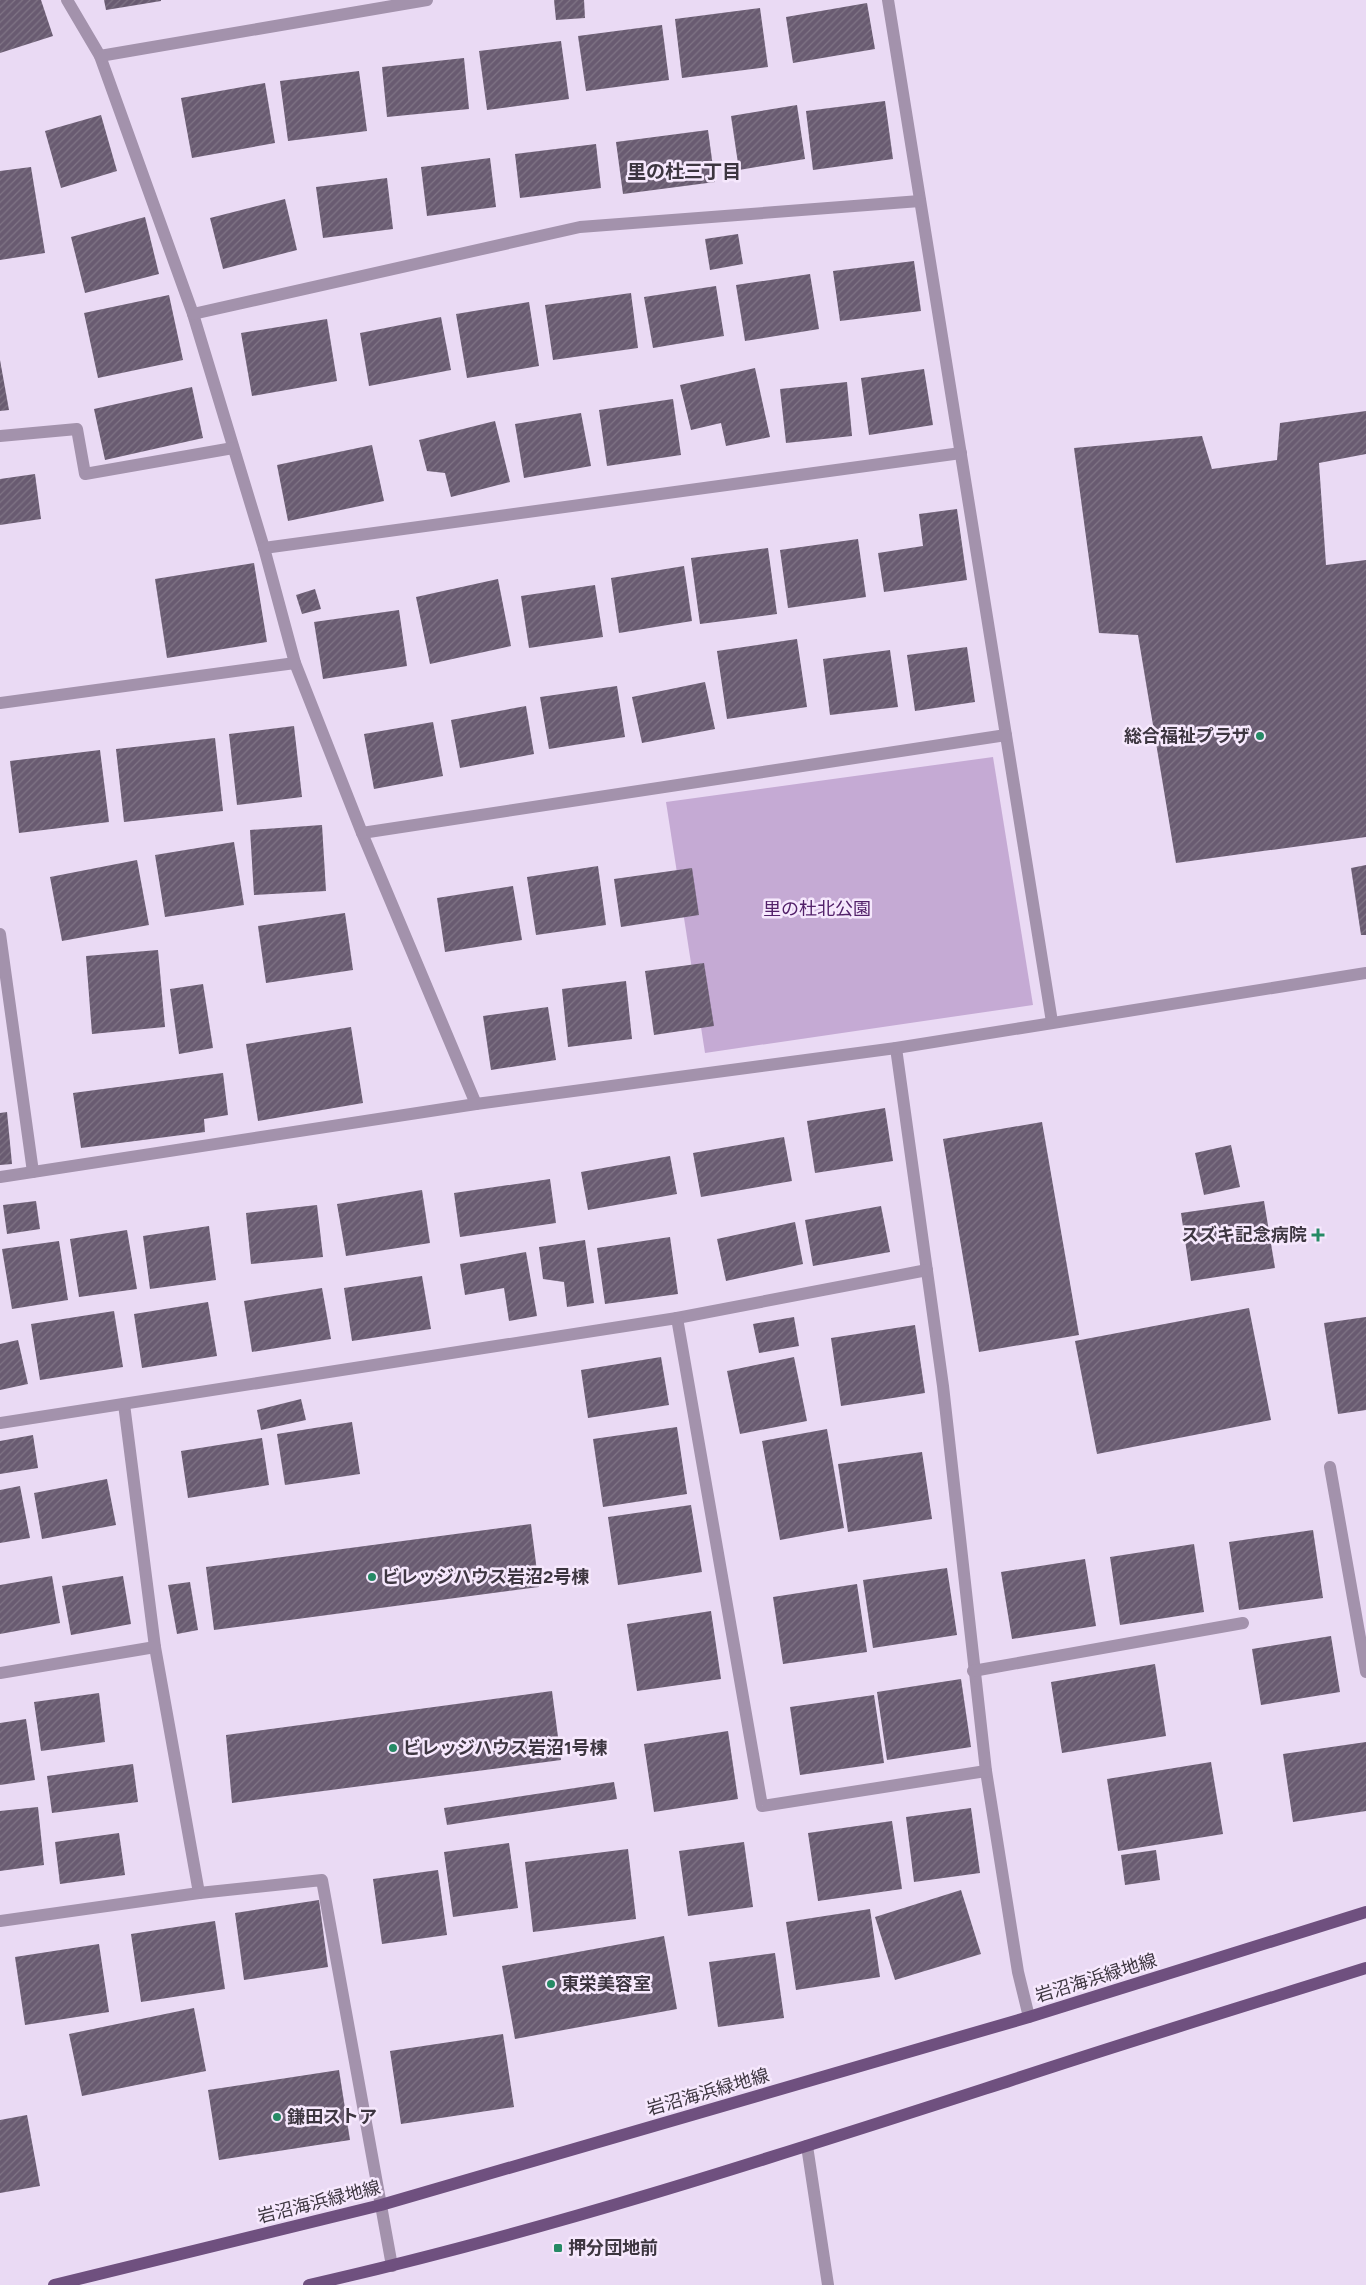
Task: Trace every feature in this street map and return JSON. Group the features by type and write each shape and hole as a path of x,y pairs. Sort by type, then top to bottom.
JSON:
{"main road":[{"name":"岩沼海浜緑地線","path":"54,2285 381,2205 1029,2017 1366,1912"},
{"path":"309,2285 392,2266 592,2212 807,2146 1366,1968"}],"street":[{"path":"67,0 100,56 193,314 264,548 295,663 362,833 476,1104"},
{"path":"100,56 427,0"},
{"path":"888,0 1052,1022"},
{"path":"193,314 580,228 920,201"},
{"path":"0,436 77,429 85,474 233,448"},
{"path":"264,548 960,453"},
{"path":"0,703 295,663"},
{"path":"362,833 1006,735"},
{"path":"0,934 33,1172"},
{"path":"0,1178 476,1104 896,1048 1366,972"},
{"path":"896,1048 942,1386 973,1671 986,1771 1018,1972 1029,2017"},
{"path":"0,1424 677,1318 927,1270"},
{"path":"677,1318 762,1806 986,1771"},
{"path":"124,1404 155,1647 199,1893"},
{"path":"1330,1467 1366,1672"},
{"path":"973,1671 1243,1623"},
{"path":"0,1673 155,1647"},
{"path":"0,1921 199,1893 322,1880 392,2266"},
{"path":"807,2146 828,2285"}],"green space":[{"name":"里の杜北公園","path":"993,757 1033,1005 705,1053 666,802"}],"building":[{"path":"0,0 41,0 53,36 0,53"},
{"path":"104,0 161,0 161,1 106,10"},
{"path":"554,0 584,0 585,18 556,20"},
{"path":"867,3 875,49 793,63 786,17"},
{"path":"760,8 768,67 682,78 675,19"},
{"path":"662,25 669,80 586,91 578,36"},
{"path":"561,41 569,99 487,110 479,51"},
{"path":"464,58 469,109 387,117 382,67"},
{"path":"359,71 367,131 288,141 280,81"},
{"path":"265,83 275,143 192,158 181,98"},
{"path":"885,101 893,159 813,170 806,111"},
{"path":"797,105 805,159 739,170 731,116"},
{"path":"101,115 117,171 61,188 45,131"},
{"path":"708,130 715,182 623,194 616,142"},
{"path":"596,144 601,188 520,198 515,154"},
{"path":"490,158 496,207 427,216 421,167"},
{"path":"31,167 45,253 0,260 0,171"},
{"path":"387,178 393,229 323,238 316,187"},
{"path":"285,199 297,250 223,269 210,218"},
{"path":"145,217 159,274 85,293 71,237"},
{"path":"738,234 743,264 710,270 705,239"},
{"path":"914,261 921,311 840,321 833,271"},
{"path":"810,274 819,329 745,341 736,285"},
{"path":"716,286 724,336 653,348 644,297"},
{"path":"631,293 638,348 553,360 545,305"},
{"path":"169,295 183,360 98,378 84,313"},
{"path":"529,302 539,366 467,378 456,314"},
{"path":"441,317 451,370 369,386 360,333"},
{"path":"327,319 337,381 252,396 241,333"},
{"path":"0,360 9,410 0,411"},
{"path":"755,368 770,437 726,446 721,423 691,430 680,385"},
{"path":"924,369 933,425 869,435 861,378"},
{"path":"847,382 852,436 786,443 780,389"},
{"path":"192,387 203,438 105,460 94,409"},
{"path":"673,399 681,455 607,466 599,410"},
{"name":"総合福祉プラザ","path":"1366,411 1366,454 1319,463 1326,565 1366,560 1366,837 1176,863 1138,635 1099,633 1074,448 1202,436 1212,469 1277,460 1280,423"},
{"path":"581,413 591,466 524,478 515,424"},
{"path":"495,421 510,482 451,497 445,473 427,471 419,440"},
{"path":"372,445 384,501 288,521 277,465"},
{"path":"35,474 41,519 0,525 0,479"},
{"path":"957,509 967,580 884,592 878,553 923,546 919,514"},
{"path":"858,539 866,597 788,608 780,550"},
{"path":"768,548 777,614 700,624 691,558"},
{"path":"254,563 267,642 167,658 155,579"},
{"path":"684,566 692,621 619,633 611,578"},
{"path":"498,579 511,646 430,664 416,597"},
{"path":"595,585 603,637 529,648 521,596"},
{"path":"315,589 321,609 302,614 296,595"},
{"path":"399,610 407,666 323,679 314,622"},
{"path":"797,639 807,707 727,719 717,651"},
{"path":"967,647 975,702 915,711 907,655"},
{"path":"890,650 898,707 830,715 823,659"},
{"path":"705,682 715,729 642,743 632,697"},
{"path":"617,686 625,737 549,749 540,697"},
{"path":"526,706 534,754 460,768 451,720"},
{"path":"433,722 443,776 374,789 364,734"},
{"path":"294,726 302,797 237,805 229,734"},
{"path":"215,738 223,811 124,822 116,749"},
{"path":"100,750 109,822 19,833 10,761"},
{"path":"322,825 326,891 254,895 250,830"},
{"path":"234,842 244,905 165,917 155,855"},
{"path":"137,860 149,925 62,941 50,877"},
{"path":"1366,865 1366,935 1361,935 1351,868"},
{"path":"598,866 606,925 536,935 527,877"},
{"path":"692,868 699,915 621,927 614,879"},
{"path":"513,886 522,940 445,952 437,898"},
{"path":"345,913 353,970 266,983 258,926"},
{"path":"158,950 165,1027 92,1034 86,956"},
{"path":"704,963 714,1026 654,1035 645,971"},
{"path":"626,981 632,1039 568,1047 562,989"},
{"path":"203,984 213,1048 179,1054 170,989"},
{"path":"548,1007 556,1060 491,1070 483,1016"},
{"path":"351,1027 363,1103 258,1121 246,1044"},
{"path":"223,1073 228,1115 204,1119 205,1132 81,1148 73,1093"},
{"path":"885,1108 893,1161 815,1173 807,1121"},
{"path":"7,1112 12,1164 0,1165 0,1113"},
{"path":"1042,1122 1079,1335 979,1352 943,1139"},
{"path":"784,1137 792,1181 701,1197 693,1153"},
{"path":"1231,1145 1240,1187 1204,1195 1195,1153"},
{"path":"670,1156 677,1194 588,1210 581,1172"},
{"path":"550,1179 556,1223 460,1237 454,1193"},
{"path":"422,1190 430,1243 346,1256 337,1204"},
{"path":"36,1201 40,1229 7,1234 3,1205"},
{"path":"1264,1201 1275,1268 1191,1281 1181,1213"},
{"path":"317,1205 323,1257 251,1264 246,1213"},
{"path":"881,1206 890,1252 813,1266 805,1220"},
{"path":"795,1222 803,1264 726,1281 717,1239"},
{"path":"209,1226 216,1280 150,1289 143,1236"},
{"path":"127,1230 137,1289 79,1297 70,1239"},
{"path":"670,1237 678,1294 605,1304 597,1248"},
{"path":"585,1240 594,1303 567,1307 564,1282 543,1279 539,1247"},
{"path":"59,1241 68,1300 12,1309 2,1249"},
{"path":"526,1252 537,1316 509,1321 504,1288 465,1295 460,1264"},
{"path":"422,1276 431,1329 352,1341 344,1288"},
{"path":"322,1288 331,1339 252,1352 244,1301"},
{"path":"208,1302 217,1356 142,1368 134,1314"},
{"path":"1249,1308 1271,1420 1097,1454 1075,1341"},
{"path":"114,1311 123,1367 40,1380 31,1324"},
{"path":"794,1317 799,1346 759,1353 753,1324"},
{"path":"1366,1317 1366,1410 1338,1414 1324,1323"},
{"path":"915,1325 925,1393 841,1406 831,1338"},
{"path":"18,1340 28,1384 0,1390 0,1344"},
{"path":"661,1357 669,1405 588,1418 581,1370"},
{"path":"794,1357 807,1421 740,1434 727,1371"},
{"path":"301,1399 306,1420 261,1430 257,1410"},
{"path":"352,1422 360,1474 285,1485 277,1434"},
{"path":"677,1427 687,1494 603,1507 593,1439"},
{"path":"827,1429 844,1528 780,1540 762,1441"},
{"path":"33,1435 38,1468 0,1474 0,1441"},
{"path":"262,1438 269,1485 188,1498 181,1451"},
{"path":"922,1452 932,1519 848,1532 838,1464"},
{"path":"107,1479 116,1525 42,1539 34,1493"},
{"path":"20,1486 30,1538 0,1543 0,1490"},
{"path":"691,1505 702,1572 618,1585 608,1517"},
{"name":"ビレッジハウス岩沼2号棟","path":"531,1524 539,1587 214,1630 206,1567"},
{"path":"1313,1530 1323,1598 1239,1610 1229,1542"},
{"path":"1194,1544 1204,1612 1120,1625 1110,1557"},
{"path":"1085,1559 1096,1626 1012,1639 1001,1572"},
{"path":"947,1568 957,1635 873,1648 863,1580"},
{"path":"52,1576 60,1623 0,1634 0,1585"},
{"path":"123,1576 131,1624 71,1635 62,1586"},
{"path":"190,1582 198,1630 177,1634 168,1585"},
{"path":"857,1584 867,1652 783,1664 773,1597"},
{"path":"711,1611 721,1679 637,1691 627,1624"},
{"path":"1331,1636 1340,1692 1261,1705 1252,1649"},
{"path":"1155,1664 1166,1736 1062,1753 1051,1682"},
{"path":"961,1679 971,1747 887,1760 877,1692"},
{"name":"ビレッジハウス岩沼1号棟","path":"552,1691 561,1760 232,1803 226,1735"},
{"path":"99,1693 105,1742 41,1751 34,1702"},
{"path":"874,1695 884,1763 800,1775 790,1707"},
{"path":"26,1719 35,1780 0,1785 0,1723"},
{"path":"728,1731 738,1799 654,1812 644,1744"},
{"path":"1366,1742 1366,1811 1293,1822 1283,1754"},
{"path":"1211,1762 1223,1834 1118,1851 1107,1779"},
{"path":"133,1764 138,1802 52,1813 47,1776"},
{"path":"614,1782 617,1799 447,1825 444,1808"},
{"path":"38,1807 44,1865 0,1871 0,1811"},
{"path":"971,1808 980,1873 914,1882 906,1817"},
{"path":"892,1821 902,1889 818,1901 808,1833"},
{"path":"119,1833 125,1875 60,1884 55,1842"},
{"path":"744,1842 753,1907 688,1916 679,1851"},
{"path":"509,1843 518,1908 453,1917 444,1852"},
{"path":"628,1849 636,1919 533,1932 525,1862"},
{"path":"1156,1850 1160,1880 1125,1885 1121,1855"},
{"path":"438,1870 447,1935 382,1944 373,1879"},
{"path":"961,1890 981,1954 895,1980 875,1917"},
{"path":"319,1900 328,1967 244,1980 235,1913"},
{"path":"870,1909 880,1977 796,1990 786,1922"},
{"path":"215,1921 225,1989 141,2002 131,1934"},
{"path":"664,1936 677,2009 515,2039 502,1966"},
{"path":"99,1944 109,2012 25,2025 15,1957"},
{"path":"775,1953 784,2018 718,2027 709,1962"},
{"path":"194,2008 206,2071 82,2096 69,2034"},
{"path":"503,2034 514,2107 401,2124 390,2051"},
{"path":"339,2070 350,2140 219,2160 208,2090"},
{"path":"27,2115 40,2186 0,2193 0,2120"}],"place":[{"name":"総合福祉プラザ","path":"1260,736"},
{"name":"スズキ記念病院","path":"1318,1235"},
{"name":"ビレッジハウス岩沼2号棟","path":"372,1577"},
{"name":"ビレッジハウス岩沼1号棟","path":"393,1748"},
{"name":"東栄美容室","path":"551,1984"},
{"name":"鎌田ストア","path":"277,2117"},
{"name":"押分団地前","path":"558,2248"}],"district":[{"name":"里の杜三丁目","path":"684,171"}]}
